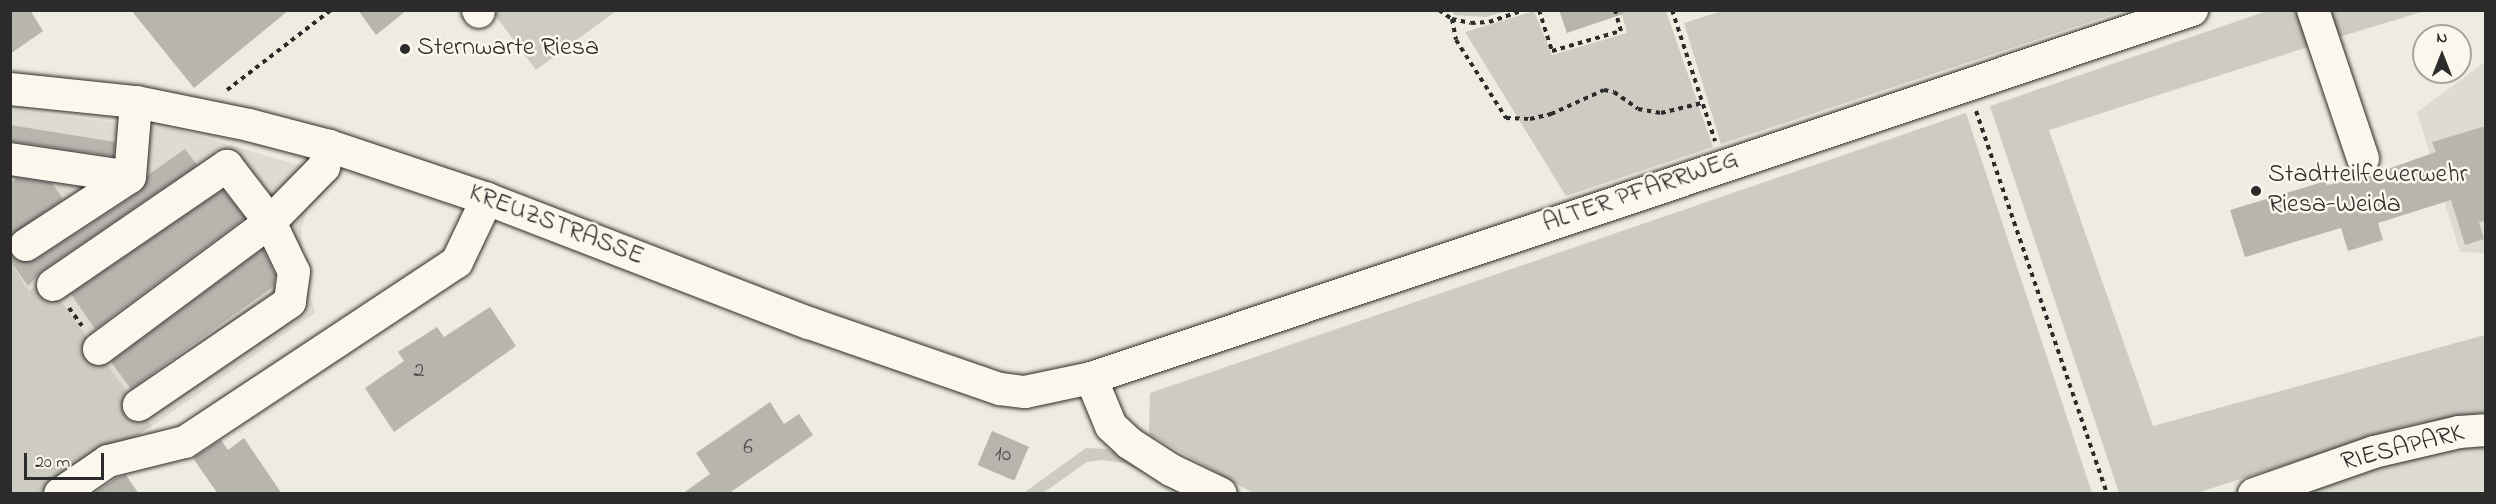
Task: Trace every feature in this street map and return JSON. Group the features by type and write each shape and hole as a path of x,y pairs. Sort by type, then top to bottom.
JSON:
{"street":[{"name":"ALTER PFARRWEG","path":"1091,378 2192,10"},
{"path":"2313,10 2363,159"},
{"name":"KREUZSTRASSE","path":"10,89 136,102 197,114 329,146 487,199 809,323 1000,389 1025,392 1091,378"},
{"path":"130,177 136,102"},
{"path":"99,349 270,222 324,167 329,146"},
{"path":"10,159 130,177"},
{"path":"53,285 226,166 270,222 294,272 290,302 140,405"},
{"path":"26,245 130,177"},
{"path":"60,494 108,462 185,442 457,262 487,199"},
{"path":"1091,378 1110,426 1129,443 1171,470 1221,494"},
{"name":"RIESAPARK","path":"2254,494 2374,452 2459,432 2486,430"}],"path":[{"path":"197,114 331,10"},
{"path":"1439,10 1452,19 1489,22 1523,10"},
{"path":"1539,10 1552,51 1621,31 1615,10"},
{"path":"1672,10 1724,165"},
{"path":"1452,19 1456,40 1506,117 1530,119 1551,114 1604,90 1614,92 1638,109 1661,113 1702,103"},
{"path":"1966,84 2107,494"}],"shaded area":[{"path":"1725,10 2123,11 1721,144 1684,23"},
{"path":"2330,10 2425,11 2339,37"},
{"path":"492,11 616,11 536,70"},
{"path":"1452,11 1507,11 1486,17 1454,15"},
{"path":"1534,11 1552,55 1627,33 1621,11 1666,11 1713,147 1566,196 1465,32"},
{"path":"2267,11 2296,11 2308,47 2049,130 2153,426 2485,335 2485,412 2406,426 2197,493 2119,493 1990,106"},
{"path":"2485,62 2485,253 2460,252 2417,112 2455,84 2472,84 2472,72"},
{"path":"11,110 178,130 340,177 308,209 301,228 305,277 315,313 152,426 45,281 29,291 11,261"},
{"path":"1966,113 2092,493 1253,493 1149,434 1150,393"},
{"path":"10,261 29,291 45,280 152,426 44,493 11,493"},
{"path":"2485,443 2485,493 2283,494 2374,464"},
{"path":"1086,448 1107,449 1198,493 1190,493 1124,463 1102,460 1087,462 1043,493 1022,494"}],"building":[{"path":"10,10 30,10 43,31 10,54"},
{"path":"131,10 289,10 194,88"},
{"path":"358,10 407,10 376,35"},
{"path":"1559,10 1623,10 1623,14 1567,33"},
{"path":"10,125 115,142 114,156 10,141"},
{"path":"2486,126 2486,221 2479,222 2484,239 2465,245 2451,200 2378,223 2383,240 2348,251 2341,228 2245,257 2230,210 2326,181 2327,185 2368,176 2436,152 2432,142"},
{"path":"185,149 197,165 43,270 28,286 10,261 10,254 18,261 36,260 140,192 148,175"},
{"path":"17,178 52,183 63,199 10,236 10,183"},
{"path":"223,190 245,218 95,329 71,294"},
{"path":"263,249 275,275 274,286 131,389 111,362"},
{"path":"490,307 516,346 394,432 365,388 404,361 398,352 437,327 444,337"},
{"path":"770,402 784,424 799,414 813,435 728,494 682,494 710,474 696,453"},
{"path":"992,431 1029,447 1014,481 978,465"},
{"path":"244,438 282,494 218,494 193,458 221,440 228,450"},
{"path":"126,475 139,494 93,494 116,478"}],"place":[{"name":"Sternwarte Riesa","path":"405,49"},
{"name":"Stadtteilfeuerwehr Riesa-Weida","path":"2256,191"}]}
